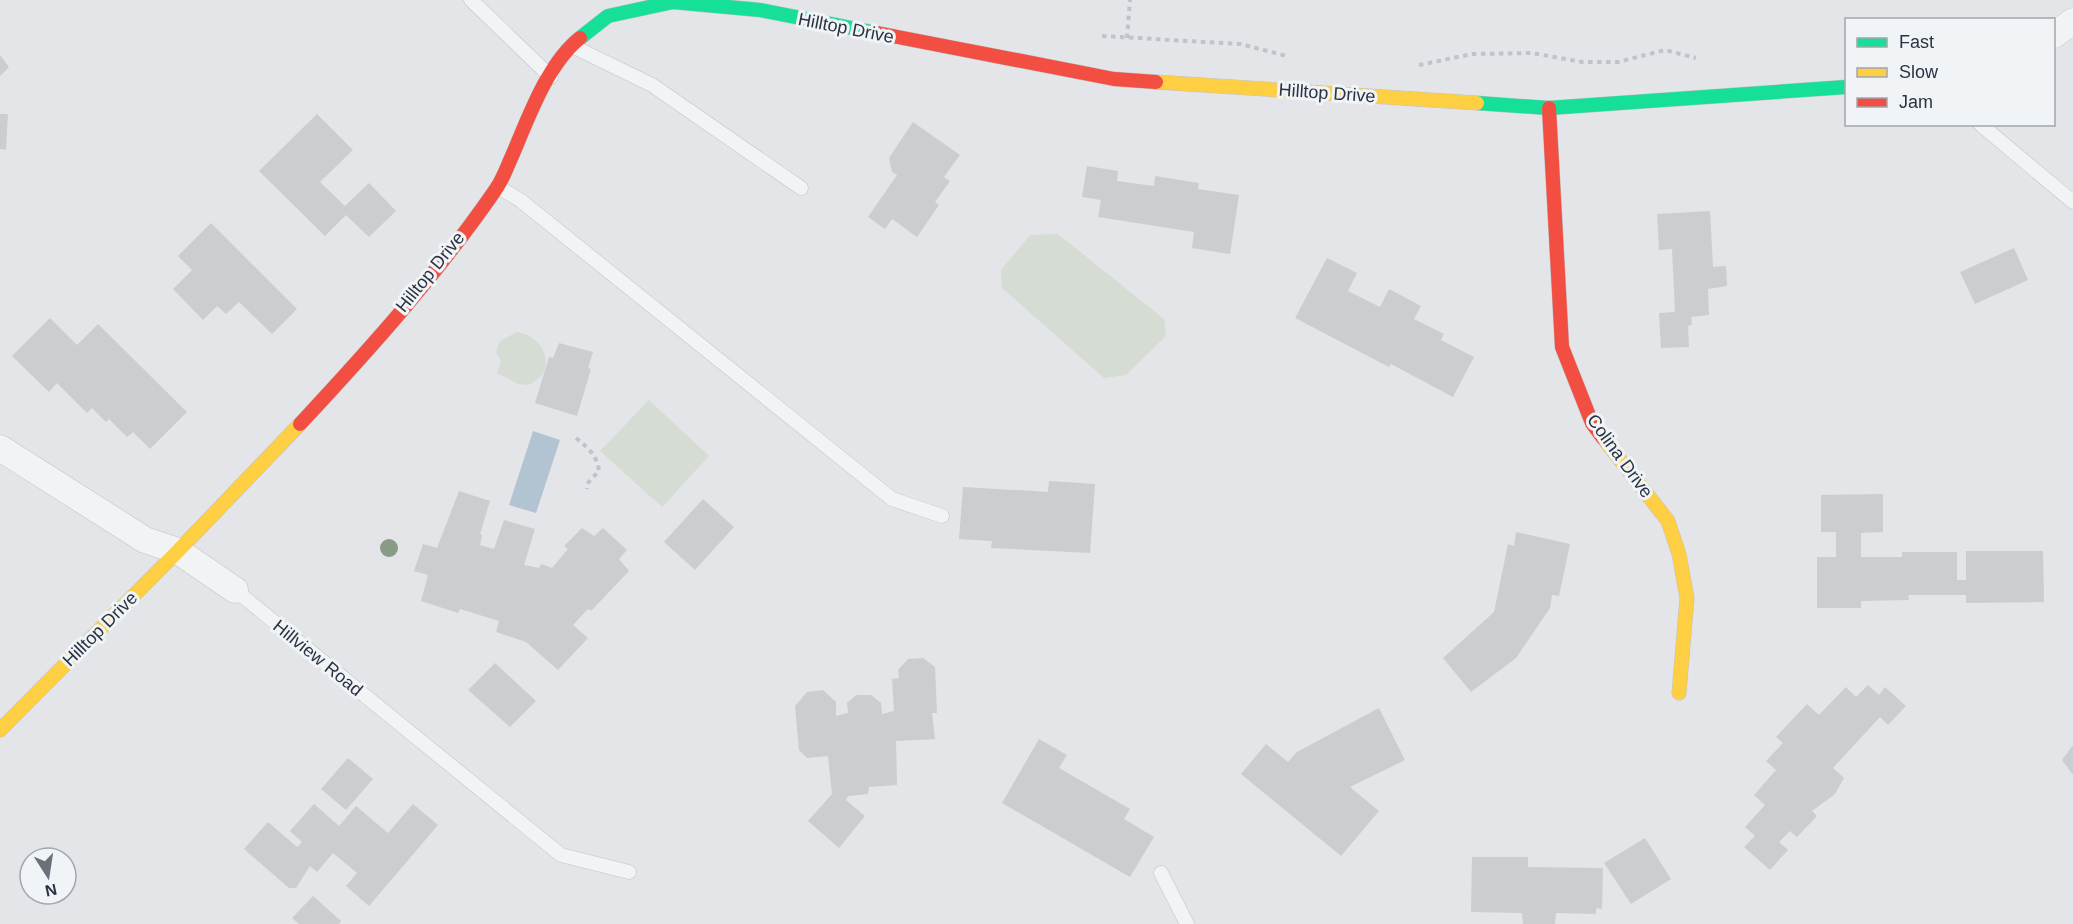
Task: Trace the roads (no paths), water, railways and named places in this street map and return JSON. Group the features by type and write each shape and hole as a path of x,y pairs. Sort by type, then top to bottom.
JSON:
{"street":[{"name":"Hilltop Drive","path":"0,730 178,551 341,380 443,259 498,187 540,93 570,46 608,16 673,2 760,10 1114,79 1549,108 1845,87"},
{"path":"2055,34 2073,21"},
{"name":"Colina Drive","path":"1549,108 1562,347 1592,423 1668,521 1679,554 1687,598 1679,693"},
{"name":"Hillview Road","path":"0,448 145,540 178,551 235,590"}],"lane":[{"path":"471,0 551,77"},
{"path":"570,46 652,85 801,188"},
{"path":"1982,126 2073,202"},
{"path":"498,187 520,200 892,499 942,516"},
{"name":"Hillview Road","path":"235,590 561,855 628,872"},
{"path":"1161,873 1187,924"}],"water":[{"path":"533,431 560,440 536,513 509,505"}]}
